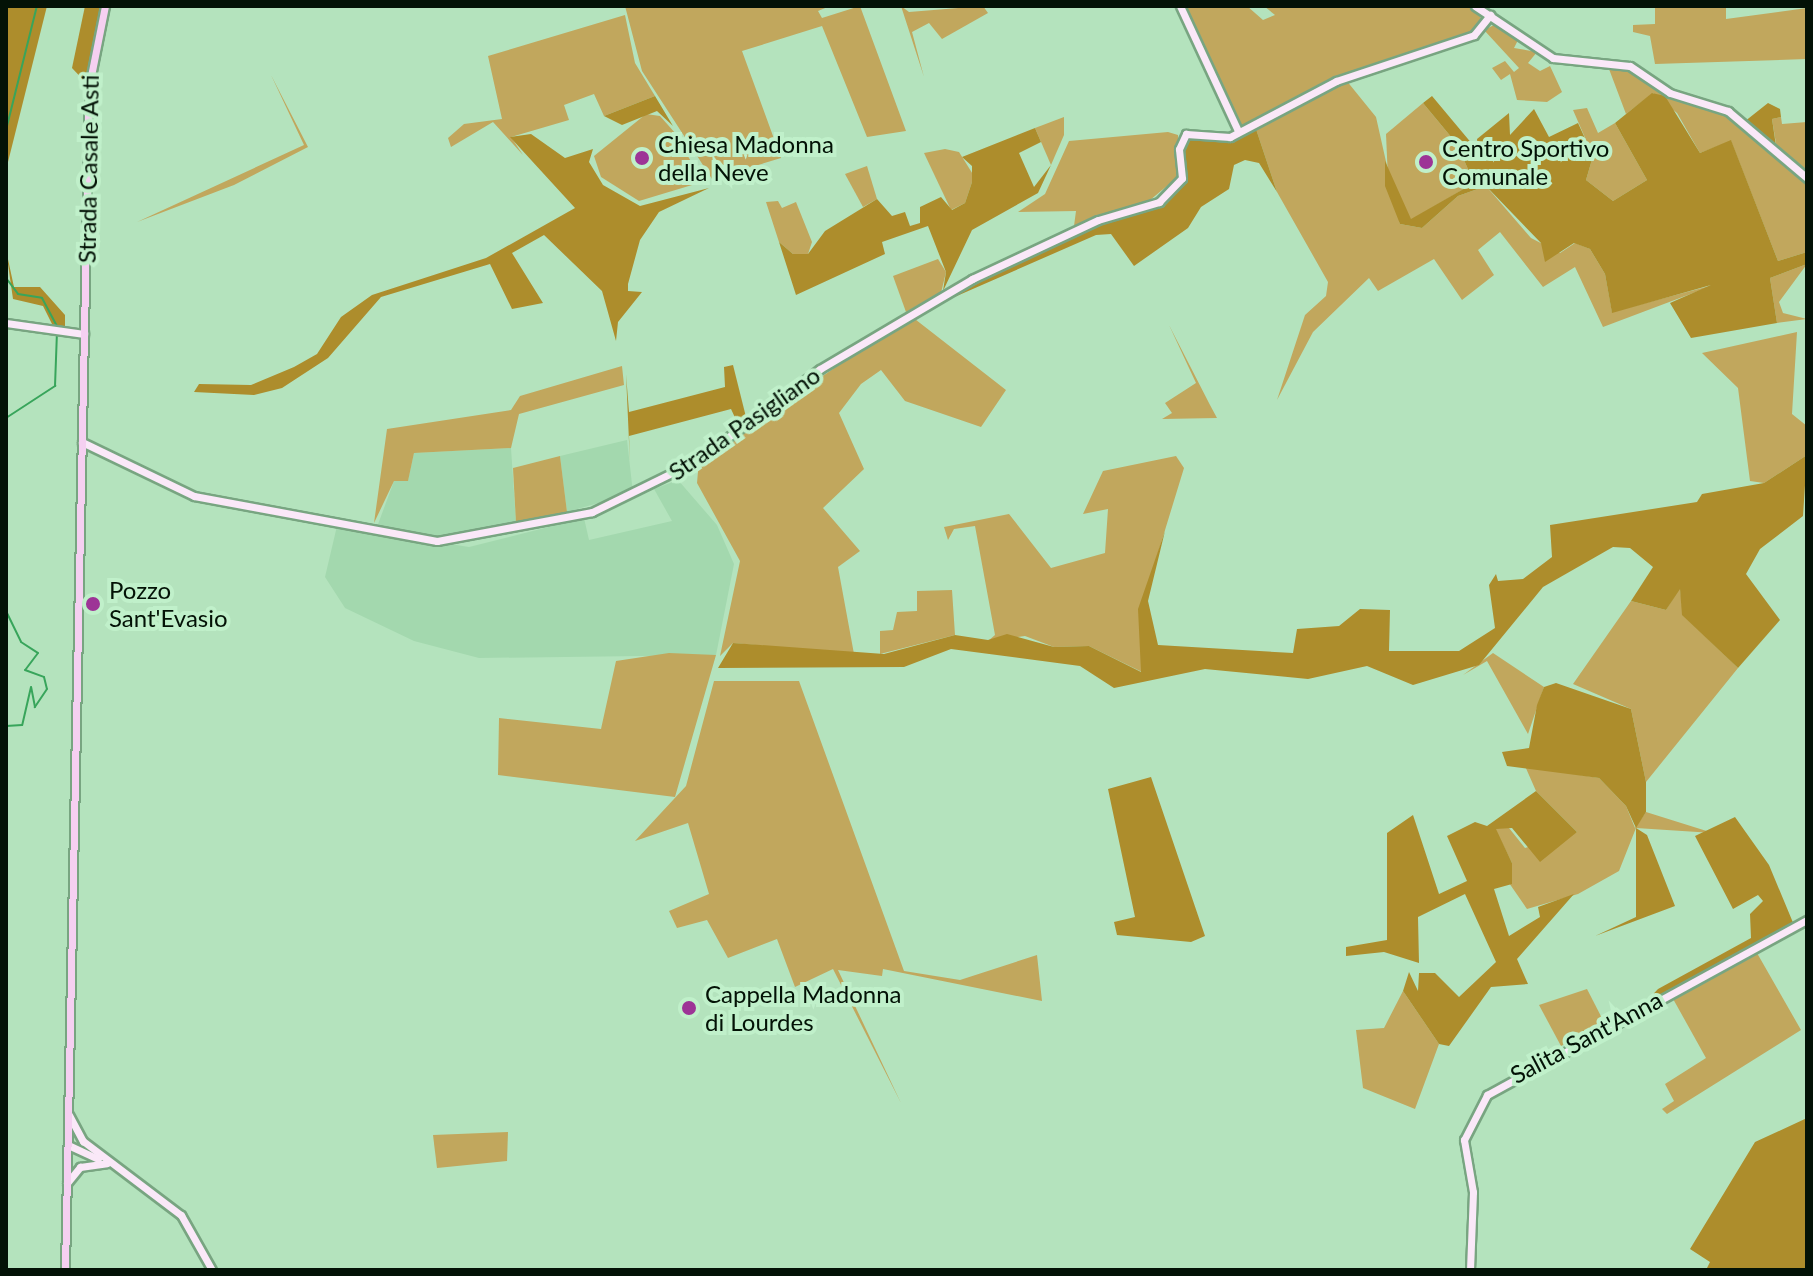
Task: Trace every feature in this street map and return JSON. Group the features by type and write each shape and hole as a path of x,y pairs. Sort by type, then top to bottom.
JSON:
{"main road":[{"name":"Strada Casale Asti","path":"65,1270 91,65 105,6"}],"street":[{"path":"1180,6 1238,131 1336,81 1474,35 1490,15"},
{"path":"1475,6 1553,58 1630,66 1670,93 1728,111 1807,178"},
{"name":"Strada Pasigliano","path":"82,442 194,496 437,541 592,512 696,461 820,369 972,279 1098,220 1159,202 1182,178 1179,149 1186,134 1223,139 1238,131"},
{"path":"6,323 84,334"},
{"name":"Salita Sant'Anna","path":"1470,1270 1473,1192 1464,1140 1487,1095 1807,920"},
{"path":"68,1113 83,1141 181,1215 212,1270"},
{"path":"68,1145 83,1141"},
{"path":"68,1145 116,1166"},
{"path":"67,1183 100,1160"}],"shaded area":[{"path":"6,6 47,6 6,170"},
{"path":"85,6 105,6 89,86 72,68"},
{"path":"625,6 830,6 818,11 822,18 860,6 906,131 867,137 822,26 742,51 781,158 712,179 642,71"},
{"path":"901,6 909,12 983,6 988,13 942,39 929,23 912,32 924,77"},
{"path":"1185,6 1247,6 1263,20 1275,15 1264,6 1471,6 1481,18 1476,31 1338,77 1241,127"},
{"path":"1655,6 1726,6 1726,19 1807,8 1807,59 1655,64 1650,36 1633,32 1633,25 1655,24"},
{"path":"625,15 635,63 655,96 604,116 594,94 564,105 569,120 511,137 523,155 493,122 451,147 448,138 464,124 502,119 488,56"},
{"path":"1498,23 1519,38 1514,48 1537,52 1528,63 1540,71 1550,66 1562,92 1547,102 1517,100 1510,74 1501,80 1492,68 1505,61 1514,72 1519,68 1484,30"},
{"path":"1609,69 1635,72 1676,98 1726,114 1807,182 1807,252 1778,261 1731,141 1700,153 1677,113 1653,93 1626,114"},
{"path":"271,75 308,147 234,185 137,222 304,145"},
{"path":"1346,80 1376,117 1400,224 1422,228 1458,196 1486,186 1531,238 1560,253 1575,243 1590,249 1605,274 1612,312 1717,284 1603,327 1575,267 1543,287 1500,232 1478,250 1494,275 1462,300 1434,259 1378,291 1369,278 1313,332 1277,400 1305,315 1326,296 1328,282 1277,192 1255,126"},
{"path":"1652,93 1665,96 1700,153 1731,140 1778,261 1807,252 1807,264 1770,278 1777,323 1691,338 1670,303 1711,285 1612,313 1605,274 1590,249 1574,243 1545,262 1541,243 1486,186 1458,196 1422,228 1400,224 1385,186 1385,161 1411,219 1474,183 1457,144 1423,103 1432,96 1478,151 1477,139 1509,113 1510,135 1534,109 1549,137 1578,123 1593,156 1586,180 1613,201 1647,180 1615,123"},
{"path":"655,96 673,126 657,111 622,125 604,116"},
{"name":"Centro Sportivo Comunale","path":"1423,103 1457,144 1474,183 1411,220 1388,179 1386,134"},
{"path":"1768,103 1780,109 1781,117 1772,119 1776,146 1744,122"},
{"path":"1587,108 1598,133 1615,123 1647,180 1613,201 1586,180 1593,156 1573,110"},
{"path":"646,114 660,116 676,134 702,182 639,201 601,177 594,156"},
{"path":"1064,117 1064,135 1051,165 1035,128"},
{"path":"1781,117 1782,124 1807,122 1807,174 1778,156 1772,119"},
{"path":"1255,126 1277,192 1259,163 1245,160 1234,165 1229,189 1201,207 1188,228 1134,266 1111,234 1096,235 911,316 1099,222 1157,205 1184,180 1182,150 1192,134 1220,141"},
{"path":"1035,128 1041,142 1019,153 1034,187 1051,165 1038,193 972,230 943,291 946,272 928,226 882,242 885,254 796,295 779,242 793,254 808,254 825,231 877,199 892,216 905,212 910,226 920,223 920,207 941,197 952,210 965,203 972,182 972,166 962,157"},
{"path":"1168,132 1178,135 1180,175 1143,206 1074,226 1076,211 1018,212 1045,194 1069,141"},
{"path":"531,134 565,158 593,149 589,162 603,185 640,206 709,188 659,212 640,240 628,291 642,292 618,322 616,341 602,291 544,235 512,253 543,303 512,309 490,264 381,297 328,358 282,388 254,395 194,392 199,384 251,385 294,367 317,354 341,317 372,295 486,258 575,208 510,137"},
{"path":"945,149 959,152 974,176 965,203 951,210 924,153"},
{"path":"867,166 877,199 863,207 845,174"},
{"path":"778,201 782,208 796,202 812,242 808,254 793,254 779,242 766,202"},
{"path":"6,250 14,287 40,287 65,315 65,329 53,326 43,306 13,299"},
{"path":"938,259 946,272 941,293 906,312 893,276"},
{"path":"1807,264 1779,302 1783,313 1807,319 1777,323 1770,278"},
{"path":"911,316 1006,390 981,427 905,401 881,370 861,384 839,413 864,469 823,508 860,551 838,567 854,654 733,643 720,656 740,561 697,483 699,460"},
{"path":"1169,325 1217,418 1162,419 1172,413 1165,403 1196,383"},
{"path":"1797,332 1792,414 1807,426 1807,455 1764,483 1750,481 1738,388 1702,353"},
{"path":"733,365 746,417 738,424 731,409 629,436 630,464 626,374 629,412 725,387 724,367"},
{"path":"622,366 624,385 519,414 511,448 414,453 408,481 394,481 374,523 387,429 511,410 520,396"},
{"path":"627,440 633,493 567,512 560,456"},
{"path":"511,448 516,523 447,539 377,527 394,481 408,480 414,453"},
{"path":"1807,455 1803,516 1760,549 1746,574 1780,620 1738,668 1682,615 1680,589 1666,610 1631,601 1653,567 1630,548 1613,547 1543,587 1479,665 1413,685 1367,666 1308,679 1205,669 1114,688 1080,666 951,649 904,667 718,668 733,643 884,654 955,635 988,640 1007,634 1054,647 1089,646 1141,672 1138,609 1165,531 1148,601 1158,645 1293,653 1297,629 1339,626 1360,609 1390,610 1389,651 1459,651 1495,628 1489,585 1496,574 1498,581 1523,579 1552,557 1550,525 1697,502 1702,494 1764,483"},
{"path":"560,456 567,512 516,523 513,468"},
{"path":"1176,456 1184,468 1143,602 1142,672 1089,646 1054,647 1025,636 988,641 995,635 975,526 954,529 948,540 944,527 1009,514 1051,568 1105,553 1108,509 1083,514 1103,471"},
{"path":"678,480 717,525 734,564 716,655 479,658 414,641 345,608 325,577 337,526 469,547 584,518 589,540 672,521 654,489"},
{"path":"1680,587 1683,615 1738,668 1646,782 1631,709 1573,684 1631,601 1666,610"},
{"path":"952,590 955,635 880,654 880,631 893,630 897,612 917,611 917,591"},
{"path":"669,653 716,655 675,797 498,775 499,718 601,729 616,661"},
{"path":"1493,653 1544,687 1528,734 1487,661 1463,675"},
{"path":"714,681 799,681 904,971 960,980 1037,955 1042,1001 883,969 882,976 838,970 901,1103 833,969 795,987 777,939 728,958 707,920 677,928 669,911 709,894 688,823 635,841 686,786"},
{"path":"1556,683 1631,709 1646,782 1646,812 1636,828 1626,806 1599,778 1507,766 1502,752 1529,748 1537,705 1544,687"},
{"path":"1525,766 1599,778 1626,806 1635,828 1646,812 1713,833 1636,828 1619,871 1578,894 1527,909 1507,880 1512,863 1495,829 1505,823 1525,848 1577,832 1536,791"},
{"path":"1151,777 1205,936 1191,942 1117,935 1114,922 1135,917 1108,789"},
{"path":"1536,791 1577,832 1540,862 1512,828 1496,829 1512,863 1512,884 1494,889 1509,936 1540,917 1538,907 1574,894 1517,959 1528,984 1491,987 1449,1046 1439,1044 1403,991 1409,972 1418,991 1419,973 1435,973 1459,997 1496,962 1465,894 1418,917 1419,963 1384,952 1346,956 1346,947 1387,940 1387,833 1413,815 1439,894 1467,881 1447,836 1475,822 1487,826"},
{"path":"1735,817 1769,865 1794,925 1642,1006 1658,989 1751,938 1750,914 1763,901 1758,895 1733,909 1695,836"},
{"path":"1636,828 1647,835 1675,906 1595,936 1636,917"},
{"path":"1757,953 1801,1030 1667,1114 1662,1109 1674,1101 1665,1084 1706,1058 1672,997"},
{"path":"1587,989 1605,1024 1561,1046 1539,1005"},
{"path":"1403,991 1439,1044 1415,1109 1363,1088 1356,1030 1384,1028"},
{"path":"1807,1118 1807,1270 1706,1270 1710,1262 1690,1249 1755,1142"},
{"path":"508,1132 507,1161 437,1168 433,1135"}],"waterway":[{"path":"6,130 37,6"},
{"path":"6,278 18,294 42,298 57,326"},
{"path":"6,418 55,386 57,332"},
{"path":"6,471 6,486"},
{"path":"6,611 21,642 38,653 25,670 44,677 47,689 35,707 31,687 22,725 6,726"}],"place":[{"name":"Chiesa Madonna della Neve","path":"642,158"},
{"name":"Centro Sportivo Comunale","path":"1426,162"},
{"name":"Pozzo Sant'Evasio","path":"93,604"},
{"name":"Cappella Madonna di Lourdes","path":"689,1008"}]}
